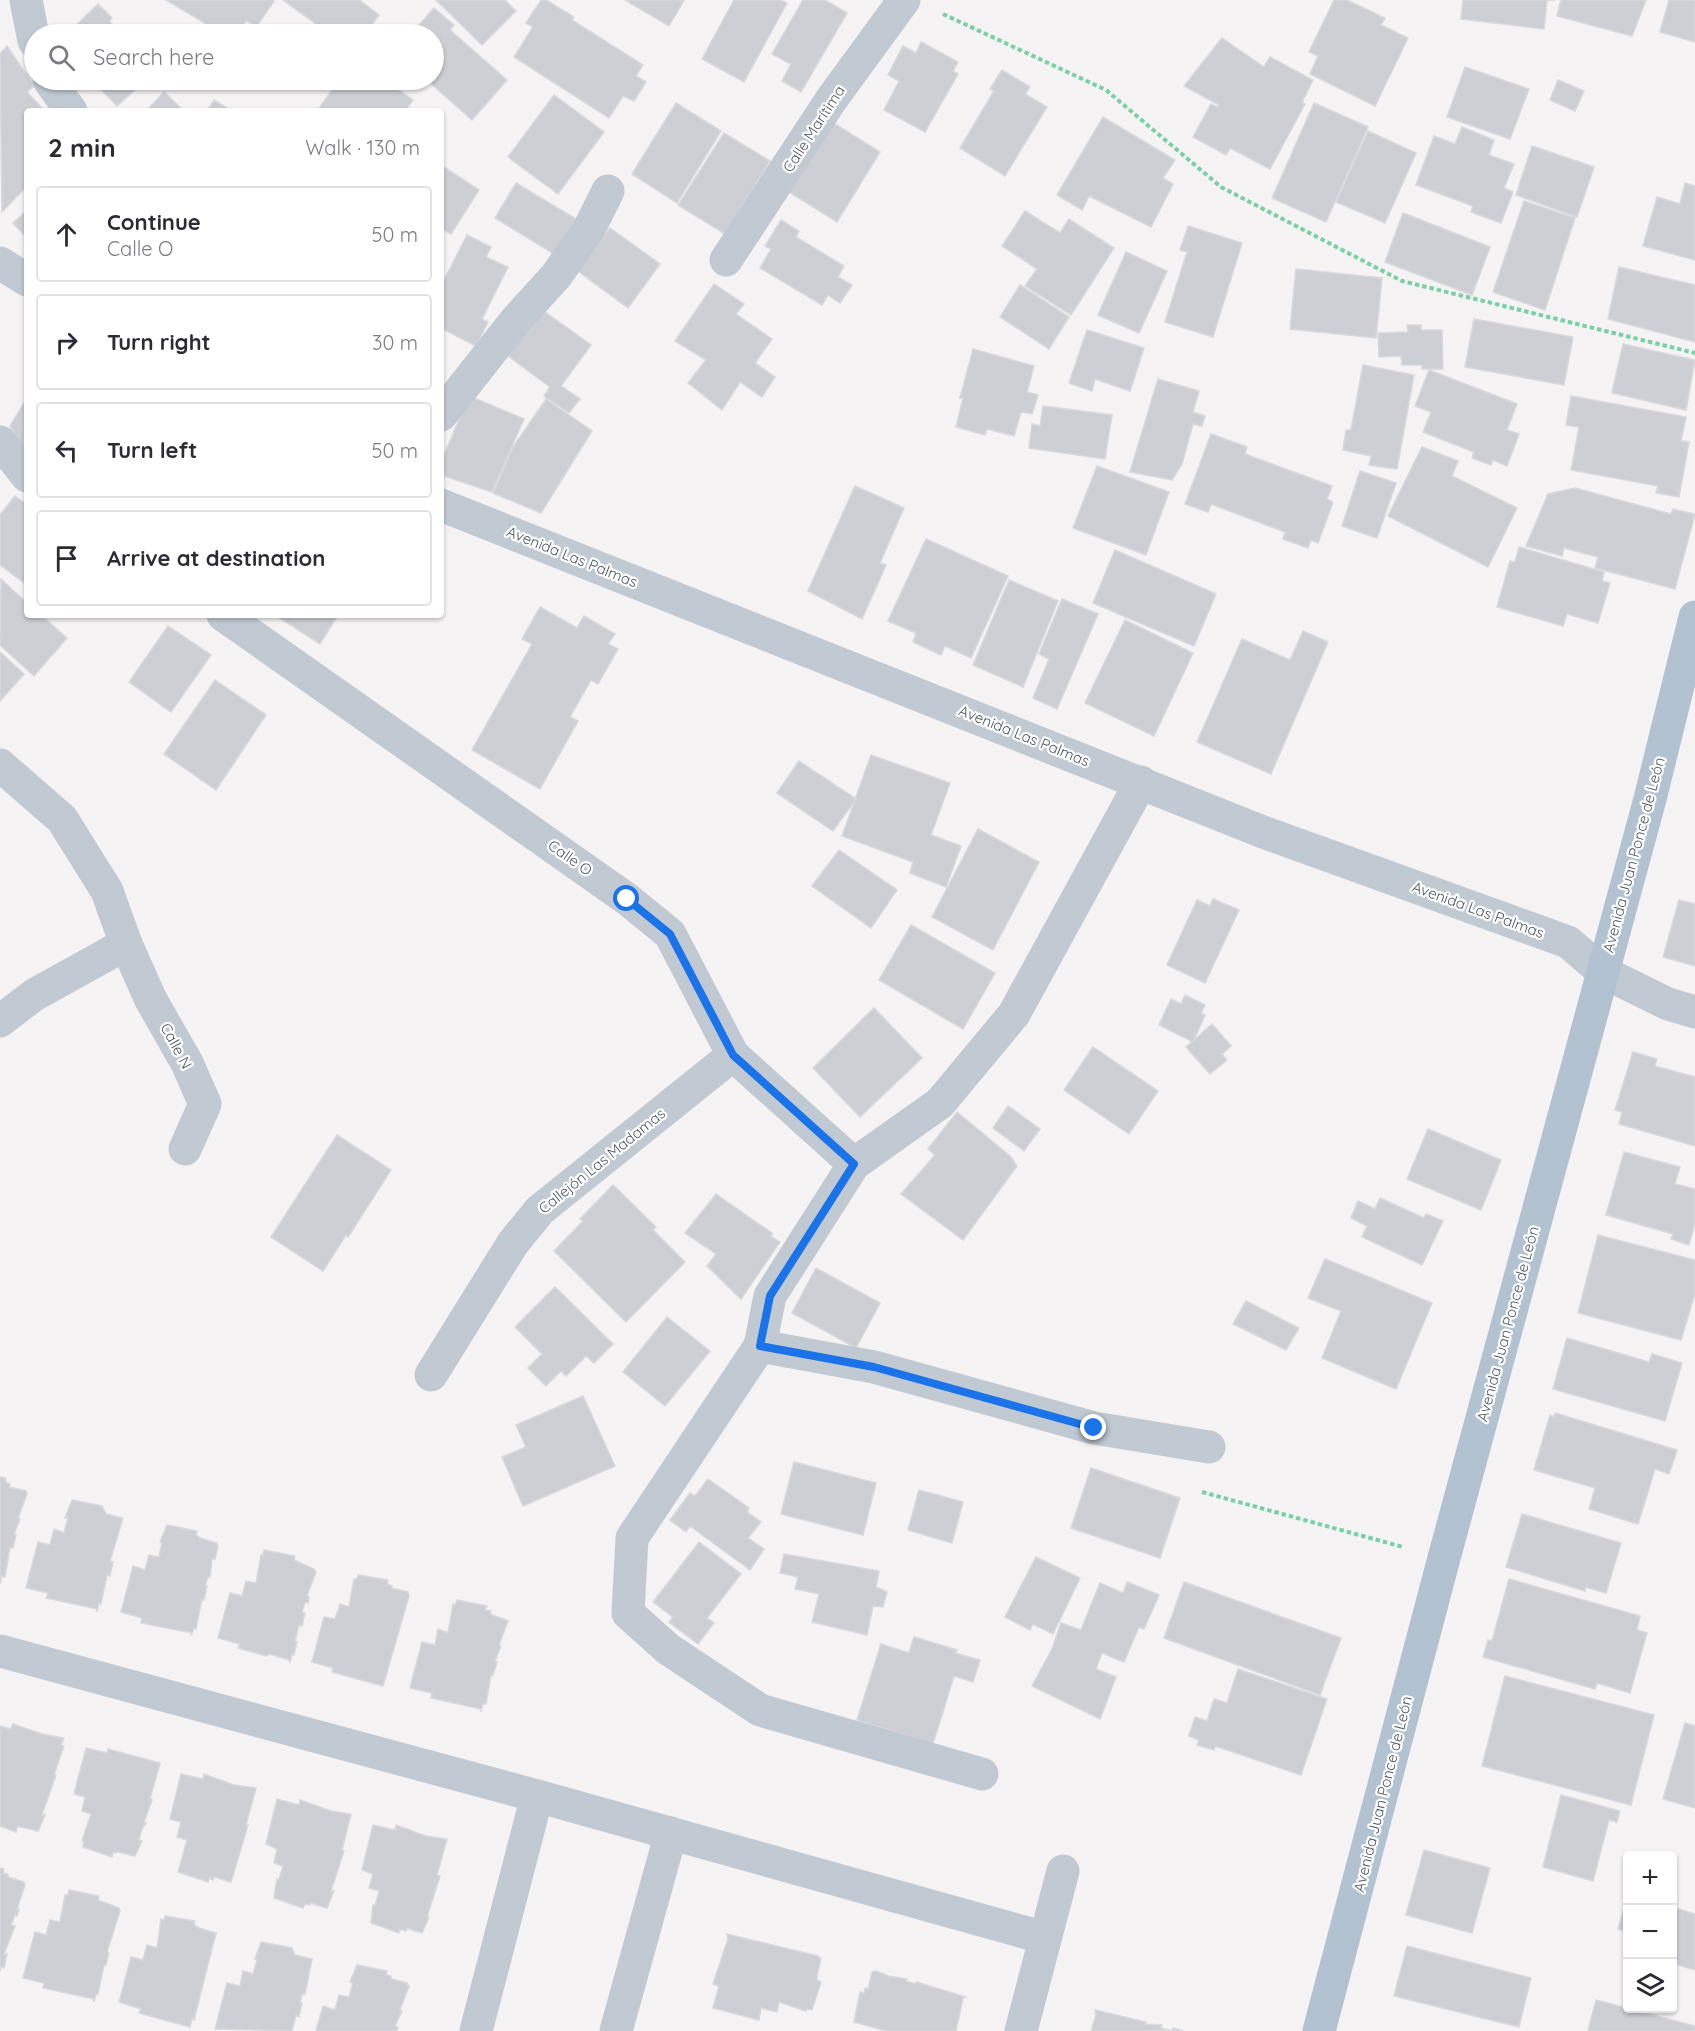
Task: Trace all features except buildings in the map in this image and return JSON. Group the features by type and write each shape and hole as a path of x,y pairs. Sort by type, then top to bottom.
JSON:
{"main road":[{"name":"Avenida Juan Ponce de León","path":"1319,2031 1603,972 1695,617"}],"street":[{"path":"26,0 31,24"},
{"name":"Calle Marítima","path":"726,260 831,100 904,0"},
{"path":"56,90 69,108"},
{"path":"444,411 516,320 556,276 589,229 608,191"},
{"path":"0,263 24,278"},
{"path":"0,442 24,472"},
{"name":"Avenida Las Palmas","path":"444,506 1263,832 1569,942 1603,972 1668,1004 1695,1012"},
{"name":"Calle O","path":"227,618 627,899 670,934 733,1055 854,1164"},
{"name":"Calle N","path":"0,765 62,819 107,891 126,944 205,1104 185,1149"},
{"path":"982,1774 760,1710 668,1649 628,1613 632,1538 760,1346 770,1296 854,1164 940,1103 1014,1014 1142,782"},
{"path":"0,1021 34,995 126,944"},
{"name":"Callejón Las Madamas","path":"431,1375 513,1243 540,1210 733,1055"},
{"path":"760,1346 874,1367 1094,1428 1209,1447"},
{"path":"0,1651 537,1796 1045,1938"},
{"path":"476,2031 537,1796"},
{"path":"616,2031 671,1833"},
{"path":"1021,2031 1063,1871"}],"path":[{"path":"936,11 1106,90 1221,187 1402,281 1695,353"},
{"path":"1209,1447 1201,1491 1444,1558"}],"route":[{"path":"627,899 670,934 733,1055 854,1164 770,1296 760,1346 799,1351 874,1367 1094,1428"}]}
